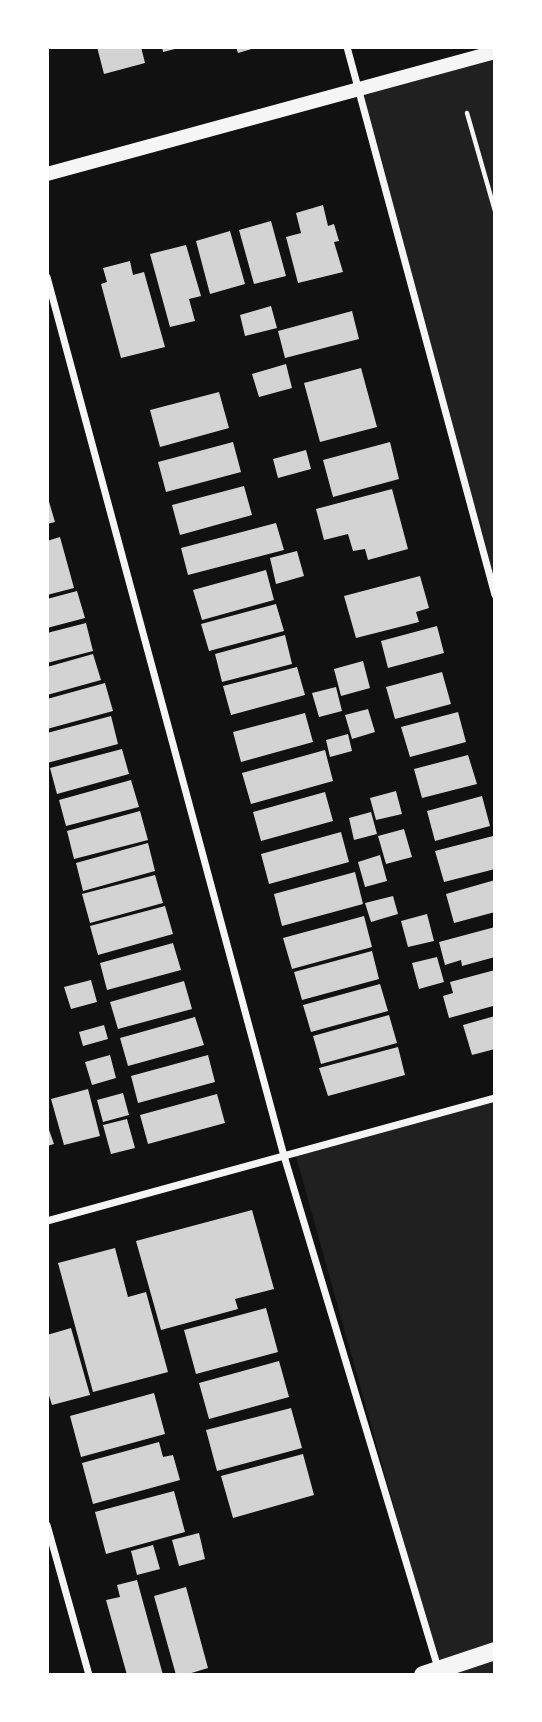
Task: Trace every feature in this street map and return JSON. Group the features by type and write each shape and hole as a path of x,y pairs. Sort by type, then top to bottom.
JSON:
{"main road":[{"path":"47,174 495,52"},
{"path":"430,1672 495,1651"}],"street":[{"path":"347,47 495,595"},
{"path":"47,277 284,1156 430,1672"},
{"path":"47,1221 495,1098"},
{"path":"47,1525 89,1675"}],"path":[{"path":"467,113 495,211"}],"shaded area":[{"path":"495,52 495,599 357,89"},
{"path":"495,1099 495,1675 441,1675 295,1153"}],"building":[{"path":"97,47 141,47 145,63 104,74"},
{"path":"162,47 179,47 179,48 163,52"},
{"path":"236,47 255,47 255,48 238,53"},
{"path":"323,205 328,226 334,224 339,241 334,242 343,272 298,283 286,237 301,233 296,213"},
{"path":"271,221 286,276 254,284 239,230"},
{"path":"230,231 245,284 210,294 196,241"},
{"path":"186,245 201,296 189,299 195,321 170,327 150,254"},
{"path":"130,261 133,275 144,272 165,347 121,358 101,284 107,282 103,268"},
{"path":"271,306 277,328 245,336 240,315"},
{"path":"352,311 359,339 285,358 278,331"},
{"path":"286,364 292,388 259,397 252,374"},
{"path":"361,368 377,427 320,442 304,383"},
{"path":"219,392 229,428 160,447 150,410"},
{"path":"233,442 241,472 166,492 158,462"},
{"path":"390,442 399,479 333,497 323,460"},
{"path":"306,450 311,469 278,478 273,459"},
{"path":"244,486 252,515 180,535 172,505"},
{"path":"392,489 408,549 368,560 365,549 353,551 348,534 324,540 316,509"},
{"path":"47,495 55,522 47,524"},
{"path":"276,523 284,550 188,575 181,548"},
{"path":"60,537 74,588 47,595 47,541"},
{"path":"297,551 304,576 276,584 270,558"},
{"path":"266,570 274,600 202,620 193,590"},
{"path":"420,576 429,608 416,612 419,622 356,638 344,596"},
{"path":"77,591 85,618 47,628 47,599"},
{"path":"276,604 284,631 209,651 201,624"},
{"path":"86,623 93,651 47,663 47,633"},
{"path":"437,626 444,653 388,668 381,641"},
{"path":"285,635 292,664 222,682 215,654"},
{"path":"93,654 101,680 47,695 47,667"},
{"path":"363,661 370,688 341,696 334,669"},
{"path":"297,667 305,695 231,715 223,686"},
{"path":"442,672 451,704 395,719 386,687"},
{"path":"105,683 113,711 47,729 47,699"},
{"path":"336,687 342,711 319,717 312,693"},
{"path":"368,709 375,732 352,739 345,715"},
{"path":"458,712 466,742 410,757 401,727"},
{"path":"305,713 313,742 241,762 233,732"},
{"path":"111,716 118,744 47,763 47,733"},
{"path":"348,734 352,751 330,757 326,740"},
{"path":"122,749 129,774 57,794 50,768"},
{"path":"325,750 333,781 251,804 242,773"},
{"path":"468,755 477,784 422,798 414,769"},
{"path":"131,780 139,807 66,826 59,800"},
{"path":"396,791 402,814 376,820 370,798"},
{"path":"325,792 333,821 261,841 253,812"},
{"path":"482,796 490,826 435,841 427,811"},
{"path":"140,811 148,840 74,859 67,831"},
{"path":"371,812 377,834 354,840 349,818"},
{"path":"404,829 412,857 386,864 378,836"},
{"path":"341,832 349,862 269,884 261,854"},
{"path":"493,836 495,869 444,882 435,851"},
{"path":"148,843 155,871 83,891 76,863"},
{"path":"380,855 387,881 365,887 358,862"},
{"path":"355,872 363,904 282,926 274,894"},
{"path":"155,875 163,903 90,923 82,894"},
{"path":"495,880 495,912 454,923 446,894"},
{"path":"393,896 398,914 371,922 365,903"},
{"path":"165,906 173,934 98,955 90,926"},
{"path":"427,914 434,941 408,947 401,921"},
{"path":"364,916 372,947 292,969 283,938"},
{"path":"495,927 495,957 462,966 461,960 445,965 439,942"},
{"path":"173,943 181,970 107,990 100,963"},
{"path":"372,951 379,979 302,1000 294,972"},
{"path":"437,957 444,982 419,989 412,963"},
{"path":"495,970 493,1006 449,1018 443,996 453,993 450,982"},
{"path":"91,980 97,1002 71,1009 64,987"},
{"path":"184,981 192,1009 118,1029 110,1002"},
{"path":"380,984 388,1011 311,1032 303,1005"},
{"path":"389,1015 397,1043 321,1064 313,1036"},
{"path":"495,1016 495,1049 472,1055 463,1025"},
{"path":"195,1017 204,1045 128,1066 120,1038"},
{"path":"104,1025 108,1039 83,1046 79,1032"},
{"path":"398,1047 405,1075 328,1096 319,1068"},
{"path":"110,1055 116,1078 92,1085 85,1062"},
{"path":"208,1055 215,1082 138,1103 131,1076"},
{"path":"88,1089 100,1136 64,1145 51,1099"},
{"path":"123,1093 129,1115 103,1122 97,1100"},
{"path":"217,1094 225,1123 148,1144 140,1115"},
{"path":"127,1119 135,1148 111,1154 103,1125"},
{"path":"47,1124 54,1144 47,1146"},
{"path":"252,1210 274,1289 235,1299 238,1309 161,1330 136,1241"},
{"path":"115,1248 128,1297 146,1292 168,1372 93,1392 58,1263"},
{"path":"266,1308 278,1352 196,1374 184,1330"},
{"path":"71,1328 90,1395 52,1405 47,1389 47,1335"},
{"path":"279,1361 289,1397 209,1419 199,1383"},
{"path":"154,1393 165,1434 81,1457 70,1416"},
{"path":"291,1408 302,1448 217,1471 206,1430"},
{"path":"159,1442 163,1457 173,1455 180,1480 93,1504 82,1463"},
{"path":"303,1454 314,1495 233,1518 221,1476"},
{"path":"174,1491 185,1532 106,1554 95,1512"},
{"path":"199,1533 205,1559 179,1566 172,1540"},
{"path":"153,1545 160,1569 137,1575 131,1551"},
{"path":"137,1580 163,1675 127,1675 106,1600 120,1597 117,1585"},
{"path":"186,1587 208,1668 176,1675 154,1596"}]}
